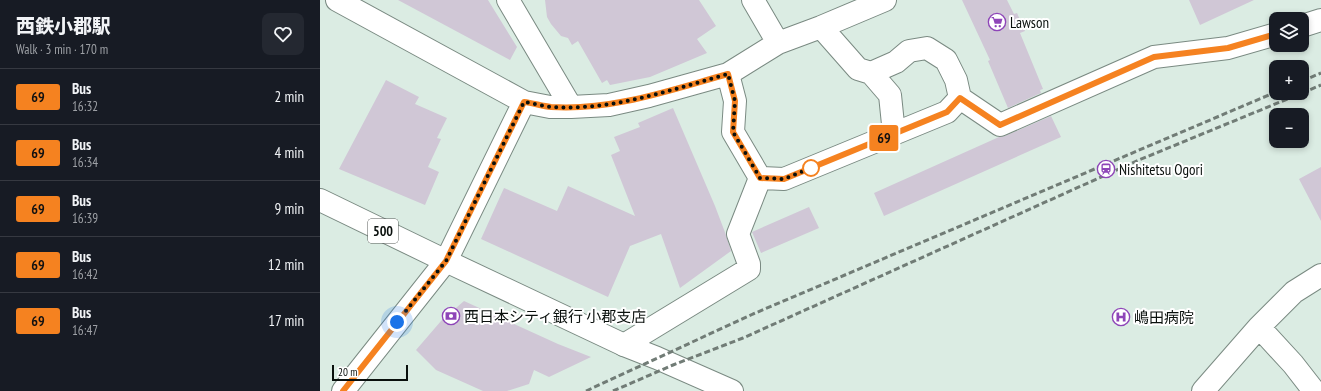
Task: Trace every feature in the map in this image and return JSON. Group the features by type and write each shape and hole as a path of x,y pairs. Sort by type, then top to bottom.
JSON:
{"main road":[{"path":"337,0 524,102 550,107 571,108 609,105 649,96 728,74 778,43 885,0"},
{"path":"508,0 571,108"},
{"path":"753,0 778,43"},
{"path":"1309,24 1321,20"},
{"path":"821,27 858,68 871,72 890,95 894,134"},
{"path":"871,72 896,62 909,51 927,48 946,60 956,80 960,98 1000,125 1154,57 1228,48 1269,36"},
{"path":"728,74 735,101 733,132 760,178"},
{"path":"760,178 784,179 947,112 960,98"},
{"path":"343,391 446,261 524,102"},
{"path":"624,344 749,268 749,264 738,234 760,178"},
{"name":"500","path":"320,200 624,344 732,391"},
{"path":"1204,391 1259,327 1294,292 1321,275"},
{"path":"1259,327 1293,364 1314,391"}],"building":[{"path":"398,0 488,0 517,47 510,60"},
{"path":"545,0 699,0 716,26 697,39 707,53 650,77 610,85 607,80 602,83 578,41 572,45 568,38 561,36 551,24 547,17"},
{"path":"962,0 1007,0 1014,14 1017,13 1025,31 1020,33 1043,89 1040,90 1041,93 1008,108 988,61 990,60"},
{"path":"1189,0 1254,0 1200,25"},
{"path":"386,80 419,97 415,104 447,118 437,138 441,139 428,167 439,172 425,205 339,169"},
{"path":"673,108 715,206 731,251 680,288 661,234 630,246 608,297 481,239 504,188 557,211 568,186 635,216 611,155 620,151 614,137 640,127 638,123"},
{"path":"1051,116 1061,137 884,216 874,193 999,137 1005,136"},
{"path":"1321,167 1321,221 1299,179"},
{"path":"809,207 819,228 761,253 752,232"},
{"path":"464,301 558,344 591,357 549,377 534,370 529,384 507,391 483,391 436,370 416,350 441,321"}],"railway":[{"path":"1309,78 1321,73"},
{"path":"1309,90 1321,85"},
{"path":"586,391 753,314 1269,95"},
{"path":"613,391 673,365 743,338 1139,160 1285,100"}],"bus line":[{"name":"69","path":"343,391 446,261 524,102 550,107 571,108 609,105 649,96 728,74 735,101 733,132 760,178 784,179 947,112 960,98 1000,125 1154,57 1228,48 1269,36"}],"place":[{"name":"Lawson","path":"997,22"},
{"name":"Nishitetsu Ogori","path":"1106,169"},
{"name":"西日本シティ銀行 小郡支店","path":"451,316"},
{"name":"嶋田病院","path":"1121,317"}],"route":[{"path":"397,322 446,261 524,102 550,107 571,108 609,105 649,96 728,74 735,101 733,132 760,178 784,179 811,168"}]}
